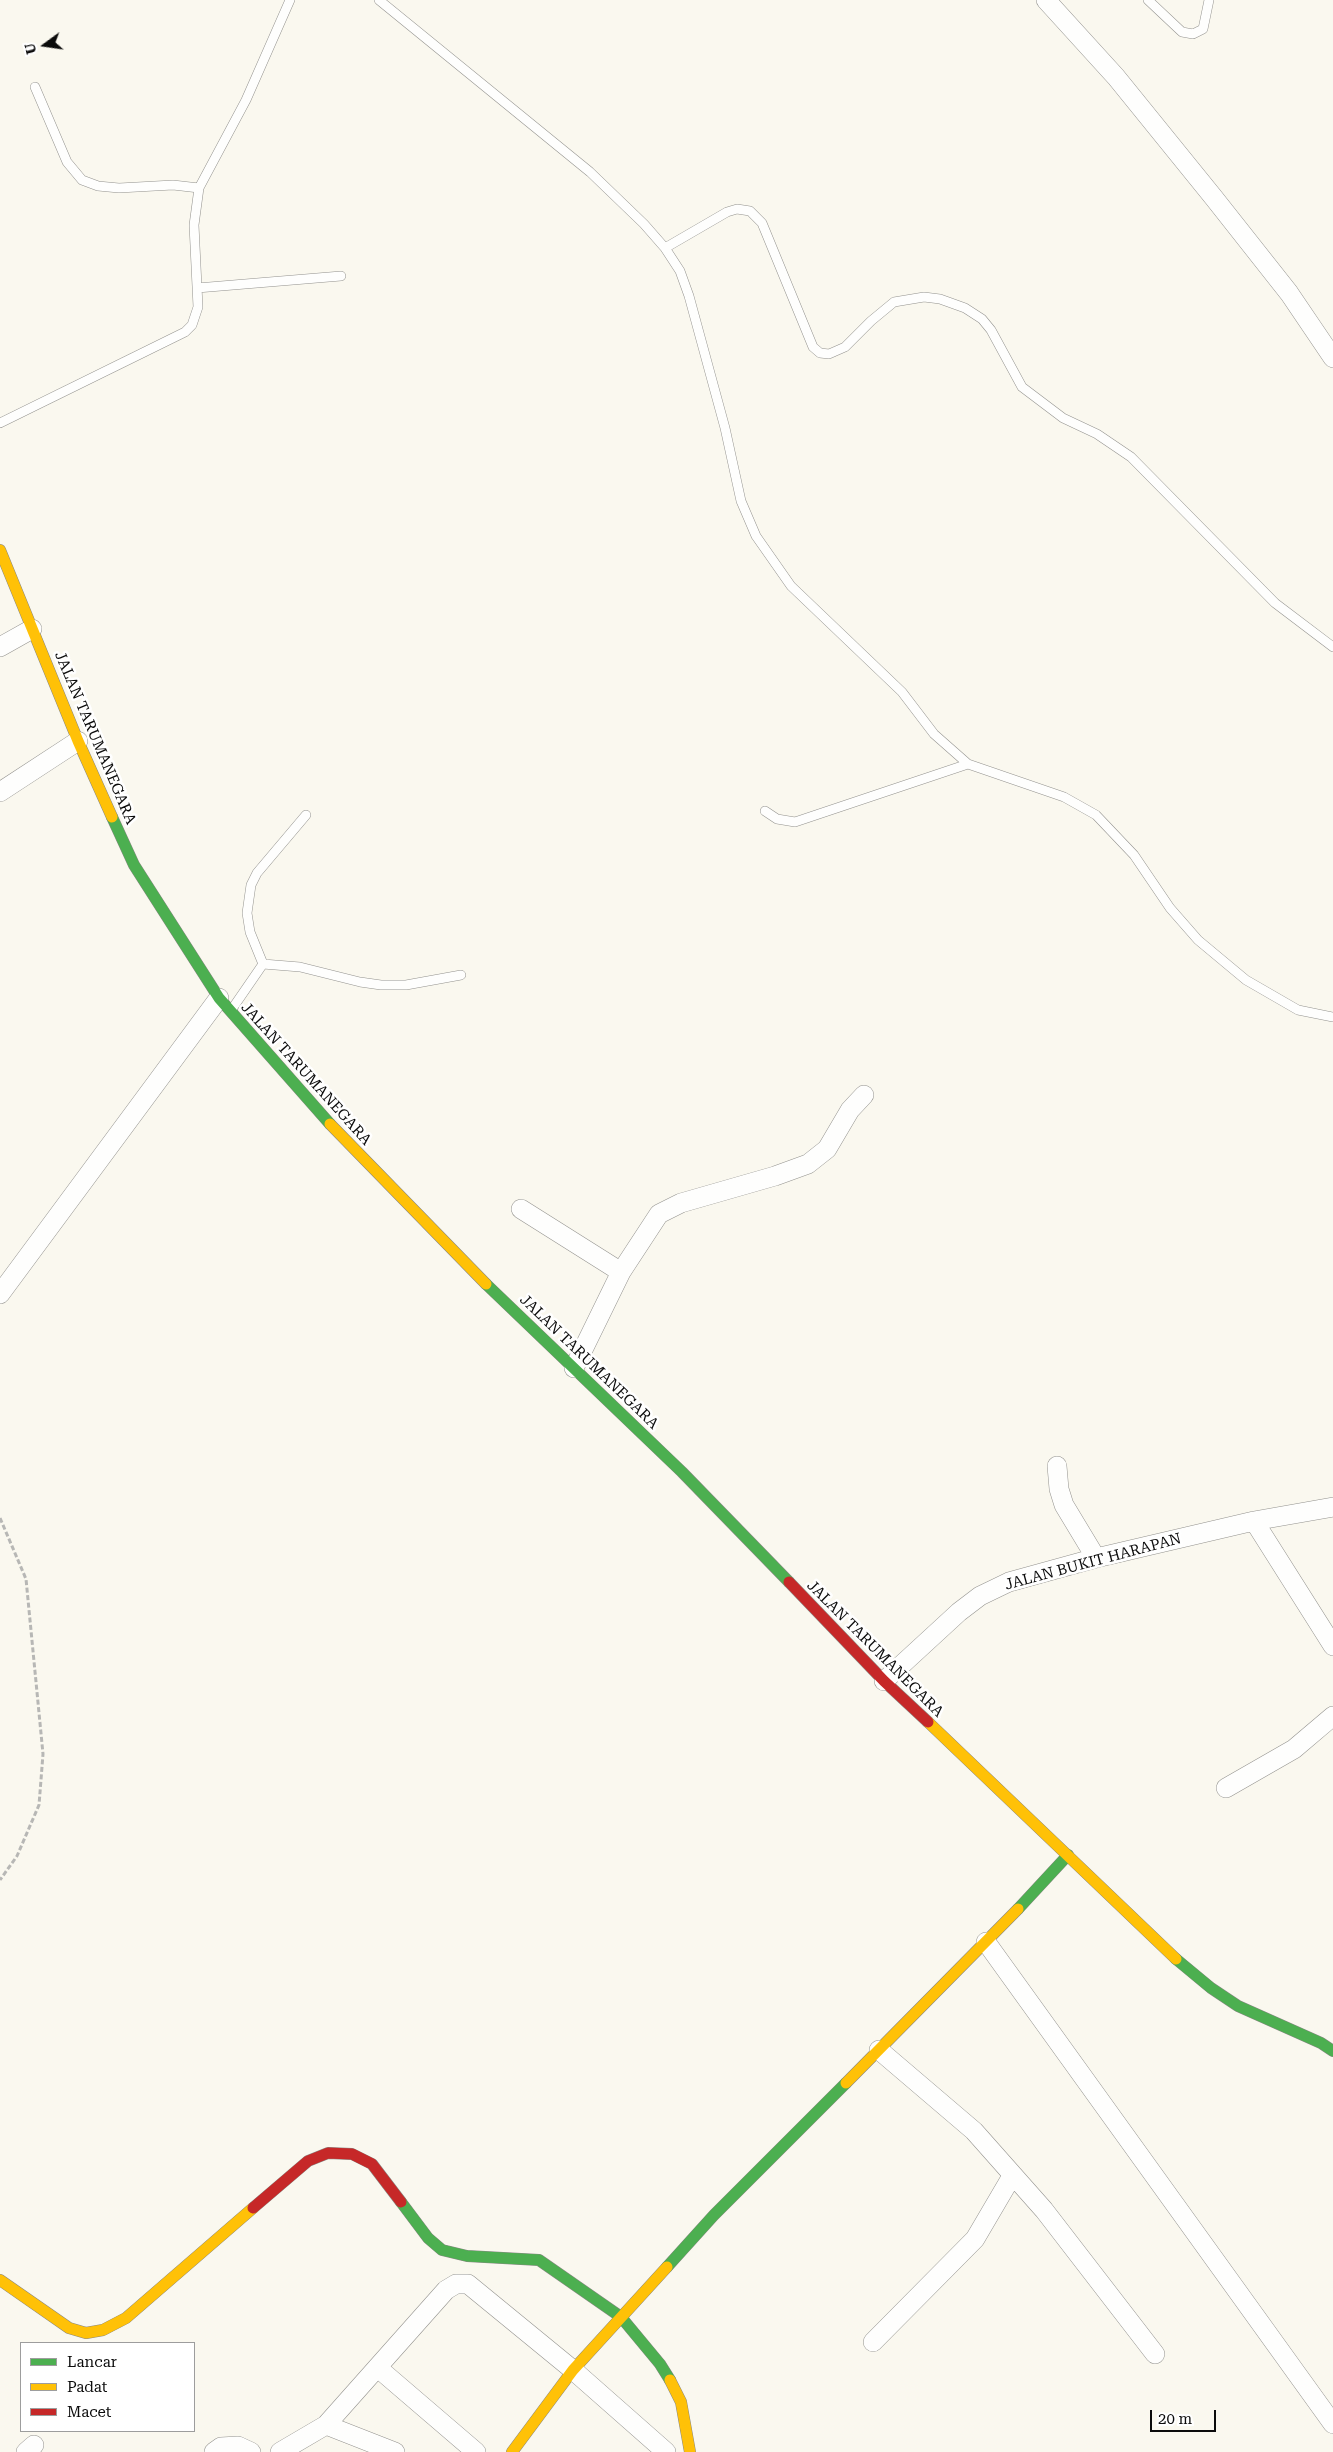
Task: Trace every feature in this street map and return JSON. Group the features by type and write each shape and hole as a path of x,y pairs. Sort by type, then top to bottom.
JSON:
{"street":[{"path":"1046,0 1116,77 1214,198 1289,293 1333,358"},
{"name":"JALAN TARUMANEGARA","path":"0,550 78,741 134,865 225,1005 310,1104 398,1196 682,1472 884,1681 1176,1958 1211,1988 1254,2014 1329,2043"},
{"path":"0,647 32,629"},
{"path":"0,792 78,741"},
{"path":"0,1294 225,1005"},
{"path":"574,1368 621,1272 654,1219 663,1210 808,1164 827,1149 850,1110 864,1096"},
{"path":"521,1209 621,1272"},
{"path":"1058,1466 1059,1489 1064,1505 1096,1558"},
{"name":"JALAN BUKIT HARAPAN","path":"884,1681 959,1612 980,1596 1009,1582 1096,1558 1254,1521 1333,1507"},
{"path":"1254,1521 1333,1646"},
{"path":"1226,1788 1294,1749 1333,1716"},
{"path":"512,2452 573,2370 714,2214 986,1942 1068,1855"},
{"path":"986,1942 1333,2424"},
{"path":"879,2050 974,2131 1044,2210 1155,2354"},
{"path":"0,2280 69,2328 86,2333 102,2330 126,2318 308,2161 328,2153 352,2154 372,2164 428,2238 442,2250 467,2256 539,2260 621,2317 660,2364 673,2385 681,2402 690,2452"},
{"path":"873,2342 975,2239 1012,2176"},
{"path":"280,2452 326,2425 446,2290 456,2284 468,2284 573,2370 666,2452"},
{"path":"378,2368 476,2452"},
{"path":"326,2425 395,2452"},
{"path":"214,2452 221,2447 238,2446 251,2452"}],"lane":[{"path":"0,423 185,332 196,318 198,307 194,225 199,188 246,100 290,0"},
{"path":"380,0 590,172 666,248 680,271 689,296 725,428 741,501 756,536 791,586 902,692 934,734 968,764 1033,788 1064,797 1096,815 1134,855 1170,908 1198,940 1246,980 1298,1010 1333,1016"},
{"path":"1148,0 1182,32 1193,34 1203,29 1209,0"},
{"path":"35,87 67,162 82,180 98,186 119,188 173,184 199,188"},
{"path":"666,248 727,212 737,209 750,211 762,223 813,347 820,353 828,354 845,347 871,321 894,302 924,297 940,299 965,308 982,319 991,330 1022,387 1063,418 1097,434 1131,457 1275,603 1333,647"},
{"path":"197,288 341,276"},
{"path":"765,811 777,819 795,822 968,764"},
{"path":"263,964 250,932 247,913 251,885 257,873 306,815"},
{"path":"225,1005 263,964"},
{"path":"263,964 300,967 381,985 406,985 461,975"}],"path":[{"path":"0,1518 26,1580 43,1754 39,1805 17,1856 0,1880"}],"traffic: fast":[{"path":"112,817 134,865 219,998 330,1124"},
{"path":"486,1284 682,1472 789,1582"},
{"path":"1018,1909 1068,1855"},
{"path":"1176,1959 1211,1988 1238,2006 1321,2043 1333,2051"},
{"path":"667,2267 714,2215 846,2083"},
{"path":"401,2202 428,2238 442,2250 467,2256 539,2260 621,2317 660,2364 670,2380"}],"traffic: slow":[{"path":"0,550 78,741 112,817"},
{"path":"330,1124 486,1284"},
{"path":"928,1722 1176,1959"},
{"path":"846,2083 1018,1909"},
{"path":"0,2280 69,2328 86,2333 103,2330 126,2318 253,2208"},
{"path":"512,2452 573,2370 667,2267"},
{"path":"670,2380 681,2402 690,2452"}],"traffic: jam":[{"path":"789,1582 884,1681 928,1722"},
{"path":"253,2208 308,2161 328,2153 352,2154 372,2164 401,2202"}]}
